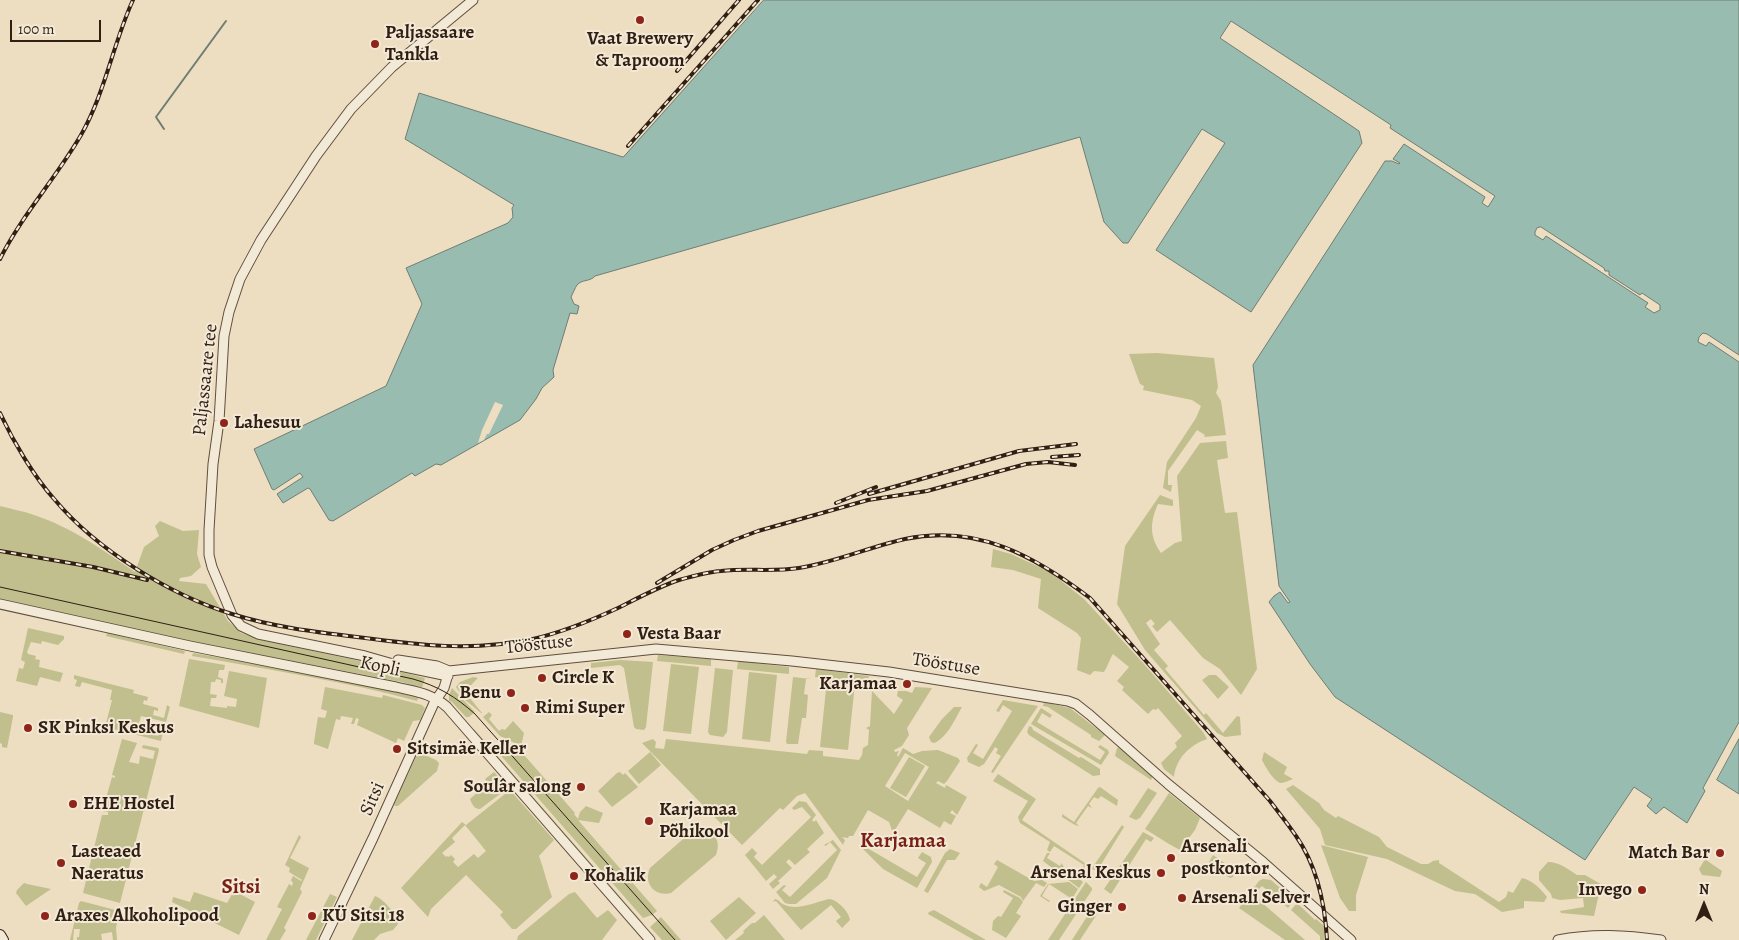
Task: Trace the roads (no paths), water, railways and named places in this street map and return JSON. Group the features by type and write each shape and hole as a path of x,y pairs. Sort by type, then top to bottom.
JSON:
{"main road":[{"path":"0,935 4,940"}],"street":[{"name":"Paljassaare tee","path":"448,674 400,666 365,656 258,634 241,626 232,614 216,580 209,555 208,530 213,464 220,421 224,336 229,312 240,279 261,240 316,156 351,109 392,67 473,0"},
{"name":"Kopli","path":"0,604 190,646 396,687 437,698 447,707 650,940"},
{"name":"Tööstuse","path":"448,674 656,649 889,672 1068,701 1076,704 1090,715 1168,784 1263,862 1351,940"},
{"name":"Sitsi","path":"324,940 437,698 444,688 448,674"},
{"path":"1558,940 1593,935 1615,935 1661,940"}],"water":[{"path":"764,0 1739,0 1739,355 1707,334 1703,333 1699,337 1698,342 1706,346 1709,342 1739,362 1739,722 1703,788 1705,791 1687,823 1664,807 1656,814 1647,806 1652,799 1634,787 1585,860 1335,697 1310,664 1269,602 1280,592 1288,603 1290,602 1279,586 1253,365 1385,161 1400,163 1393,159 1404,144 1485,197 1482,203 1488,207 1495,196 1390,128 1391,125 1231,21 1220,38 1359,131 1362,143 1251,312 1156,250 1225,143 1202,129 1128,243 1123,243 1104,222 1080,137 595,276 581,282 577,285 571,297 574,304 579,306 577,314 570,313 553,370 554,377 542,388 520,420 441,465 436,464 415,476 412,473 333,521 329,520 308,488 283,503 277,494 303,477 300,473 274,490 272,489 254,449 386,386 422,304 406,268 508,223 513,217 512,208 514,205 405,139 419,93 623,157","holes":["1541,227 1604,268 1605,271 1609,271 1609,275 1640,295 1642,293 1660,305 1660,310 1654,313 1645,307 1648,303 1546,236 1543,240 1535,235 1537,228"]},
{"path":"1739,739 1739,794 1717,780"}],"waterway":[{"path":"164,129 156,117 226,21"}],"tram line":[{"path":"0,587 413,679 439,689 454,697 475,714 675,940"}],"railway":[{"path":"0,259 18,227 81,135 103,85 133,0"},
{"path":"677,71 739,0"},
{"path":"628,146 758,0"},
{"path":"0,413 24,458 39,481 55,500 92,536 136,569 208,606 247,619 326,633 402,643 445,646 510,643 566,630 608,613 663,586 705,573 731,570 799,568 905,539 932,536 957,536 981,540 1004,547 1048,569 1090,598 1270,801 1296,836 1315,873 1322,899 1327,940"},
{"path":"869,494 1019,451 1076,444"},
{"path":"1052,457 1079,455"},
{"path":"657,583 712,550 758,531 868,500 927,491 1026,464 1048,462 1075,465"},
{"path":"836,503 876,487"},
{"path":"0,551 93,567 147,580"}],"place":[{"name":"Vaat Brewery & Taproom","path":"640,20"},
{"name":"Paljassaare Tankla","path":"375,44"},
{"name":"Lahesuu","path":"224,423"},
{"name":"Vesta Baar","path":"627,634"},
{"name":"Circle K","path":"542,678"},
{"name":"Karjamaa","path":"907,684"},
{"name":"Benu","path":"511,693"},
{"name":"Rimi Super","path":"525,708"},
{"name":"SK Pinksi Keskus","path":"28,728"},
{"name":"Sitsimäe Keller","path":"397,749"},
{"name":"Soulâr salong","path":"581,787"},
{"name":"EHE Hostel","path":"73,804"},
{"name":"Karjamaa Põhikool","path":"649,821"},
{"name":"Match Bar","path":"1720,853"},
{"name":"Arsenali postkontor","path":"1171,858"},
{"name":"Lasteaed Naeratus","path":"61,863"},
{"name":"Arsenal Keskus","path":"1161,873"},
{"name":"Kohalik","path":"574,876"},
{"name":"Invego","path":"1642,890"},
{"name":"Arsenali Selver","path":"1182,898"},
{"name":"Ginger","path":"1122,907"},
{"name":"Araxes Alkoholipood","path":"45,916"},
{"name":"KÜ Sitsi 18","path":"312,916"}],"district":[{"name":"Karjamaa","path":"903,842"},
{"name":"Sitsi","path":"241,888"}]}
